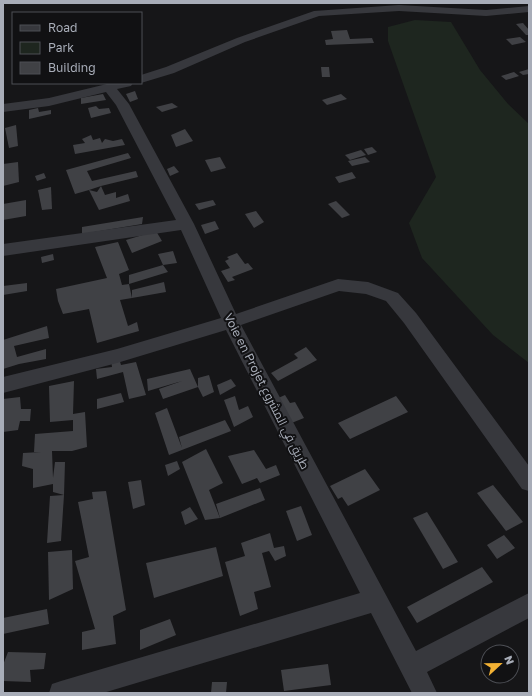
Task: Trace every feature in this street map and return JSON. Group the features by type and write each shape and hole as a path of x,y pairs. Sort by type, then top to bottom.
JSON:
{"street":[{"path":"142,79 170,70 241,40 318,12 399,8 486,13 529,9"},
{"path":"3,108 49,102 119,86"},
{"name":"Voie en Projet طريق في المشروع","path":"119,86 122,104 186,224 231,322 375,600 425,693"},
{"path":"3,250 186,224"},
{"path":"3,385 117,356 231,322 338,285 368,288 392,297 410,318 529,482"},
{"path":"61,693 375,600"},
{"path":"411,667 529,605"}],"green space":[{"path":"415,20 451,22 480,70 508,104 529,124 529,363 493,335 422,258 409,223 436,177 388,41 388,27"}],"building":[{"path":"523,23 529,30 529,35 526,35 516,24"},
{"path":"347,30 350,39 372,38 374,43 326,45 325,40 333,39 331,31"},
{"path":"520,37 526,42 512,45 506,39"},
{"path":"321,67 329,67 330,77 322,77"},
{"path":"529,69 529,74 523,75 519,72"},
{"path":"514,72 519,76 506,80 501,76"},
{"path":"135,91 138,99 130,102 126,94"},
{"path":"103,94 106,100 81,104 81,98"},
{"path":"341,94 347,99 327,105 322,100"},
{"path":"172,103 178,107 162,112 156,107"},
{"path":"96,106 99,109 109,108 111,113 91,118 88,108"},
{"path":"38,108 39,112 51,110 51,114 29,119 29,110"},
{"path":"16,125 18,146 9,148 5,128"},
{"path":"185,129 193,141 176,147 171,135"},
{"path":"91,135 93,140 100,138 102,143 105,139 113,141 122,139 125,145 75,154 73,145 85,143 82,139"},
{"path":"372,147 377,152 368,155 364,149"},
{"path":"361,150 366,155 350,160 345,155"},
{"path":"128,153 131,158 87,171 92,181 136,171 138,177 75,194 66,170"},
{"path":"220,157 226,168 211,172 205,160"},
{"path":"365,157 370,162 352,166 348,161"},
{"path":"18,162 19,182 3,186 3,164"},
{"path":"174,166 179,172 170,176 167,169"},
{"path":"352,172 356,178 339,183 335,177"},
{"path":"44,173 46,178 37,181 35,176"},
{"path":"101,186 105,195 116,192 116,198 128,194 130,201 99,210 89,190 97,192"},
{"path":"51,187 52,209 42,210 38,190"},
{"path":"26,200 26,216 3,220 3,204"},
{"path":"213,200 216,205 199,210 195,204"},
{"path":"336,201 350,215 342,218 328,204"},
{"path":"256,211 264,222 254,228 245,214"},
{"path":"143,217 142,224 82,234 82,227"},
{"path":"215,221 219,229 205,234 201,225"},
{"path":"156,231 162,241 132,253 126,240"},
{"path":"118,242 129,270 119,274 122,285 129,284 132,298 120,300 128,326 137,322 139,331 97,343 89,309 63,314 58,301 56,289 107,278 95,247"},
{"path":"173,251 177,263 163,265 158,254"},
{"path":"237,253 245,264 248,263 253,269 232,277 235,280 228,282 221,271 230,268 225,261 229,259 227,257"},
{"path":"53,254 54,260 42,263 41,257"},
{"path":"163,265 168,272 129,284 129,275"},
{"path":"164,282 166,292 132,298 132,290"},
{"path":"27,283 27,291 3,295 3,286"},
{"path":"47,326 49,338 14,346 17,357 46,349 46,359 19,364 3,369 3,340"},
{"path":"306,347 317,360 278,381 271,373 298,358 294,354"},
{"path":"119,358 121,365 136,362 146,395 129,399 123,372 97,379 96,369 112,367 111,360"},
{"path":"190,369 198,387 163,399 159,389 182,381 148,391 147,379"},
{"path":"209,375 214,392 203,397 198,387 198,378"},
{"path":"231,379 236,386 220,395 217,385"},
{"path":"74,381 73,414 85,412 87,447 72,451 52,451 53,478 55,462 65,462 64,495 53,492 53,484 33,488 33,469 22,466 23,453 41,452 34,452 35,434 73,431 73,420 50,422 49,386"},
{"path":"121,393 124,402 97,409 97,399"},
{"path":"285,395 290,403 295,402 304,418 289,424 276,399"},
{"path":"235,396 239,410 248,406 253,417 234,427 224,400"},
{"path":"396,396 408,412 350,439 338,423"},
{"path":"20,397 21,409 31,409 30,421 20,421 18,430 3,432 3,399"},
{"path":"167,408 182,448 179,437 225,420 231,431 169,455 155,413"},
{"path":"206,449 223,483 209,490 220,518 205,520 182,462"},
{"path":"254,450 266,469 276,465 280,475 260,483 257,478 242,484 228,456"},
{"path":"177,461 180,469 168,476 165,465"},
{"path":"365,469 380,490 348,506 342,497 338,499 330,486"},
{"path":"141,480 145,505 133,509 128,482"},
{"path":"493,485 523,522 506,531 477,493"},
{"path":"260,488 265,500 220,518 216,504"},
{"path":"106,491 126,610 113,616 116,644 82,650 82,632 95,629 75,561 89,557 78,502 93,499 92,492"},
{"path":"64,495 61,541 47,543 50,496"},
{"path":"301,506 312,535 297,541 286,511"},
{"path":"190,507 198,519 185,525 181,512"},
{"path":"427,512 458,562 443,569 413,518"},
{"path":"270,533 274,548 284,546 286,556 275,561 269,551 262,553 271,587 254,592 258,609 240,616 225,562 245,556 241,543"},
{"path":"504,535 515,548 497,559 487,545"},
{"path":"216,547 223,576 154,598 146,563"},
{"path":"72,550 73,589 49,600 48,552"},
{"path":"482,567 493,582 417,623 407,607"},
{"path":"47,609 49,624 3,634 3,618"},
{"path":"170,619 176,635 140,650 140,630"},
{"path":"8,652 46,653 44,669 30,670 31,682 3,681 3,665"},
{"path":"328,664 331,685 284,691 281,670"},
{"path":"212,682 227,682 226,693 211,693"}]}
